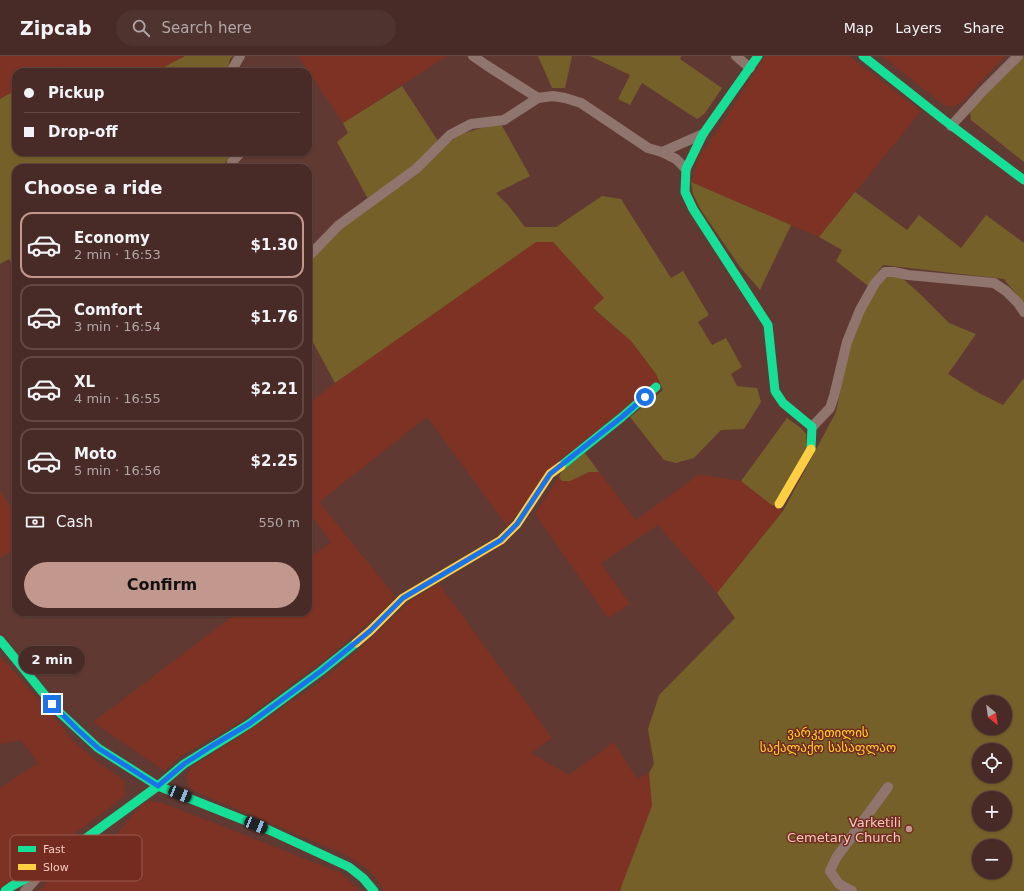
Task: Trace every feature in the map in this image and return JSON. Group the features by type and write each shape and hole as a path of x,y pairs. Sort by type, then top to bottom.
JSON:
{"street":[{"path":"233,68 240,56"},
{"path":"473,56 538,98"},
{"path":"736,56 750,68"},
{"path":"758,56 703,134 686,169 685,192 694,209 768,325 775,390 783,402 812,427"},
{"path":"863,56 1024,180"},
{"path":"952,126 982,92 1018,56"},
{"path":"312,253 339,225 416,169 450,135 471,124 504,120 538,98 553,96 581,103 648,148 662,152 676,159 686,169"},
{"path":"662,152 703,134"},
{"path":"232,162 237,156"},
{"path":"779,504 811,450 812,427 830,408 847,342 857,317 875,283 885,272 994,283 1018,302 1024,312"},
{"path":"90,835 158,786 184,764 249,724 321,671 370,631 403,598 501,540 517,524 550,474 622,417 656,387"},
{"path":"0,640 58,711 98,748 158,786 269,830 349,867 360,874 374,891"},
{"path":"852,891 839,884 830,871 836,858 888,787"},
{"path":"5,891 21,881"},
{"path":"25,891 34,881"}],"shaded area":[{"path":"0,56 185,56 162,68 62,68 59,66 55,68 12,68 12,92 0,99"},
{"path":"298,56 447,56 343,123 312,77 312,68 306,68"},
{"path":"765,56 849,56 921,111 819,237 691,182 699,155 715,134"},
{"path":"882,56 1005,56 962,102 953,107 944,105"},
{"path":"536,241 553,242 604,298 593,309 631,341 656,374 659,381 555,465 507,526 427,417 319,502 395,596 386,607 333,654 242,721 178,758 164,771 93,722 233,616 312,616 312,556 331,542 312,516 312,401"},
{"path":"589,472 599,472 636,520 698,475 741,481 773,506 783,511 717,593 658,525 601,563 630,604 608,618 535,514 559,477 562,481 579,477"},
{"path":"0,491 12,508 12,550 0,558"},
{"path":"439,584 552,738 531,753 569,775 614,742 637,779 649,773 652,806 620,891 384,891 379,882 367,868 344,854 194,791 188,785 186,776 192,767 317,684 361,648 410,601"},
{"path":"0,656 51,713 73,741 95,760 124,781 125,789 124,797 73,835 10,835 10,881 12,881 0,889 0,788 38,763 21,740 0,744"},
{"path":"150,801 163,803 341,873 360,891 40,891 48,881 142,881 142,835 115,835 142,804"}],"green space":[{"path":"185,56 233,56 230,59 228,68 162,68"},
{"path":"538,56 572,56 565,88 552,88"},
{"path":"590,56 681,56 680,59 722,88 705,113 697,119 642,83 630,105 618,99 630,75"},
{"path":"1024,56 1024,162 971,120 970,113"},
{"path":"402,86 438,141 415,165 368,199 337,142 348,133 343,123"},
{"path":"12,92 12,156 231,156 224,164 12,164 12,264 9,259 0,264 0,99"},
{"path":"501,124 530,176 496,193 508,205 525,227 556,227 602,196 621,199 671,278 683,271 709,315 698,322 712,345 726,338 742,367 731,374 737,386 757,388 761,402 744,429 721,430 694,458 676,463 664,460 630,417 663,390 656,374 631,341 593,308 604,298 553,242 536,242 335,383 312,340 312,258 343,227 373,204 415,176 447,144 461,134"},
{"path":"691,182 791,225 760,290 740,267 701,210 693,194"},
{"path":"855,192 907,230 919,215 961,248 986,215 1024,243 1024,304 1004,279 883,265 868,286 836,261 842,250 819,237"},
{"name":"ვარკეთილის საქალაქო სასაფლაო","path":"888,276 902,278 949,323 976,334 948,374 979,393 1003,405 1024,378 1024,891 620,891 652,806 649,773 654,764 648,729 659,695 735,618 717,593 783,511 836,412 850,345 862,312 879,285"},
{"path":"787,418 801,428 806,434 807,448 773,506 741,481"},
{"path":"585,453 599,472 589,472 570,481 562,481 559,477 562,470"}],"traffic: fast":[{"path":"758,56 703,134 686,169 685,192 693,209 768,325 775,391 783,403 812,427 811,449"},
{"path":"863,56 944,120 1024,180"},
{"path":"561,466 622,417 656,387"},
{"path":"0,640 58,711 98,748 158,786 269,830 349,867 363,878 374,891"},
{"path":"90,835 158,786 184,764 249,724 356,643"},
{"path":"5,891 21,881"}],"traffic: slow":[{"path":"779,504 811,449"},
{"path":"356,643 403,598 501,540 517,524 550,474 561,466"}],"place":[{"name":"Varketili Cemetary Church","path":"909,829"}],"route":[{"path":"52,704 98,748 158,786 184,764 249,724 321,671 370,631 403,598 501,540 517,524 550,474 645,397"}]}
